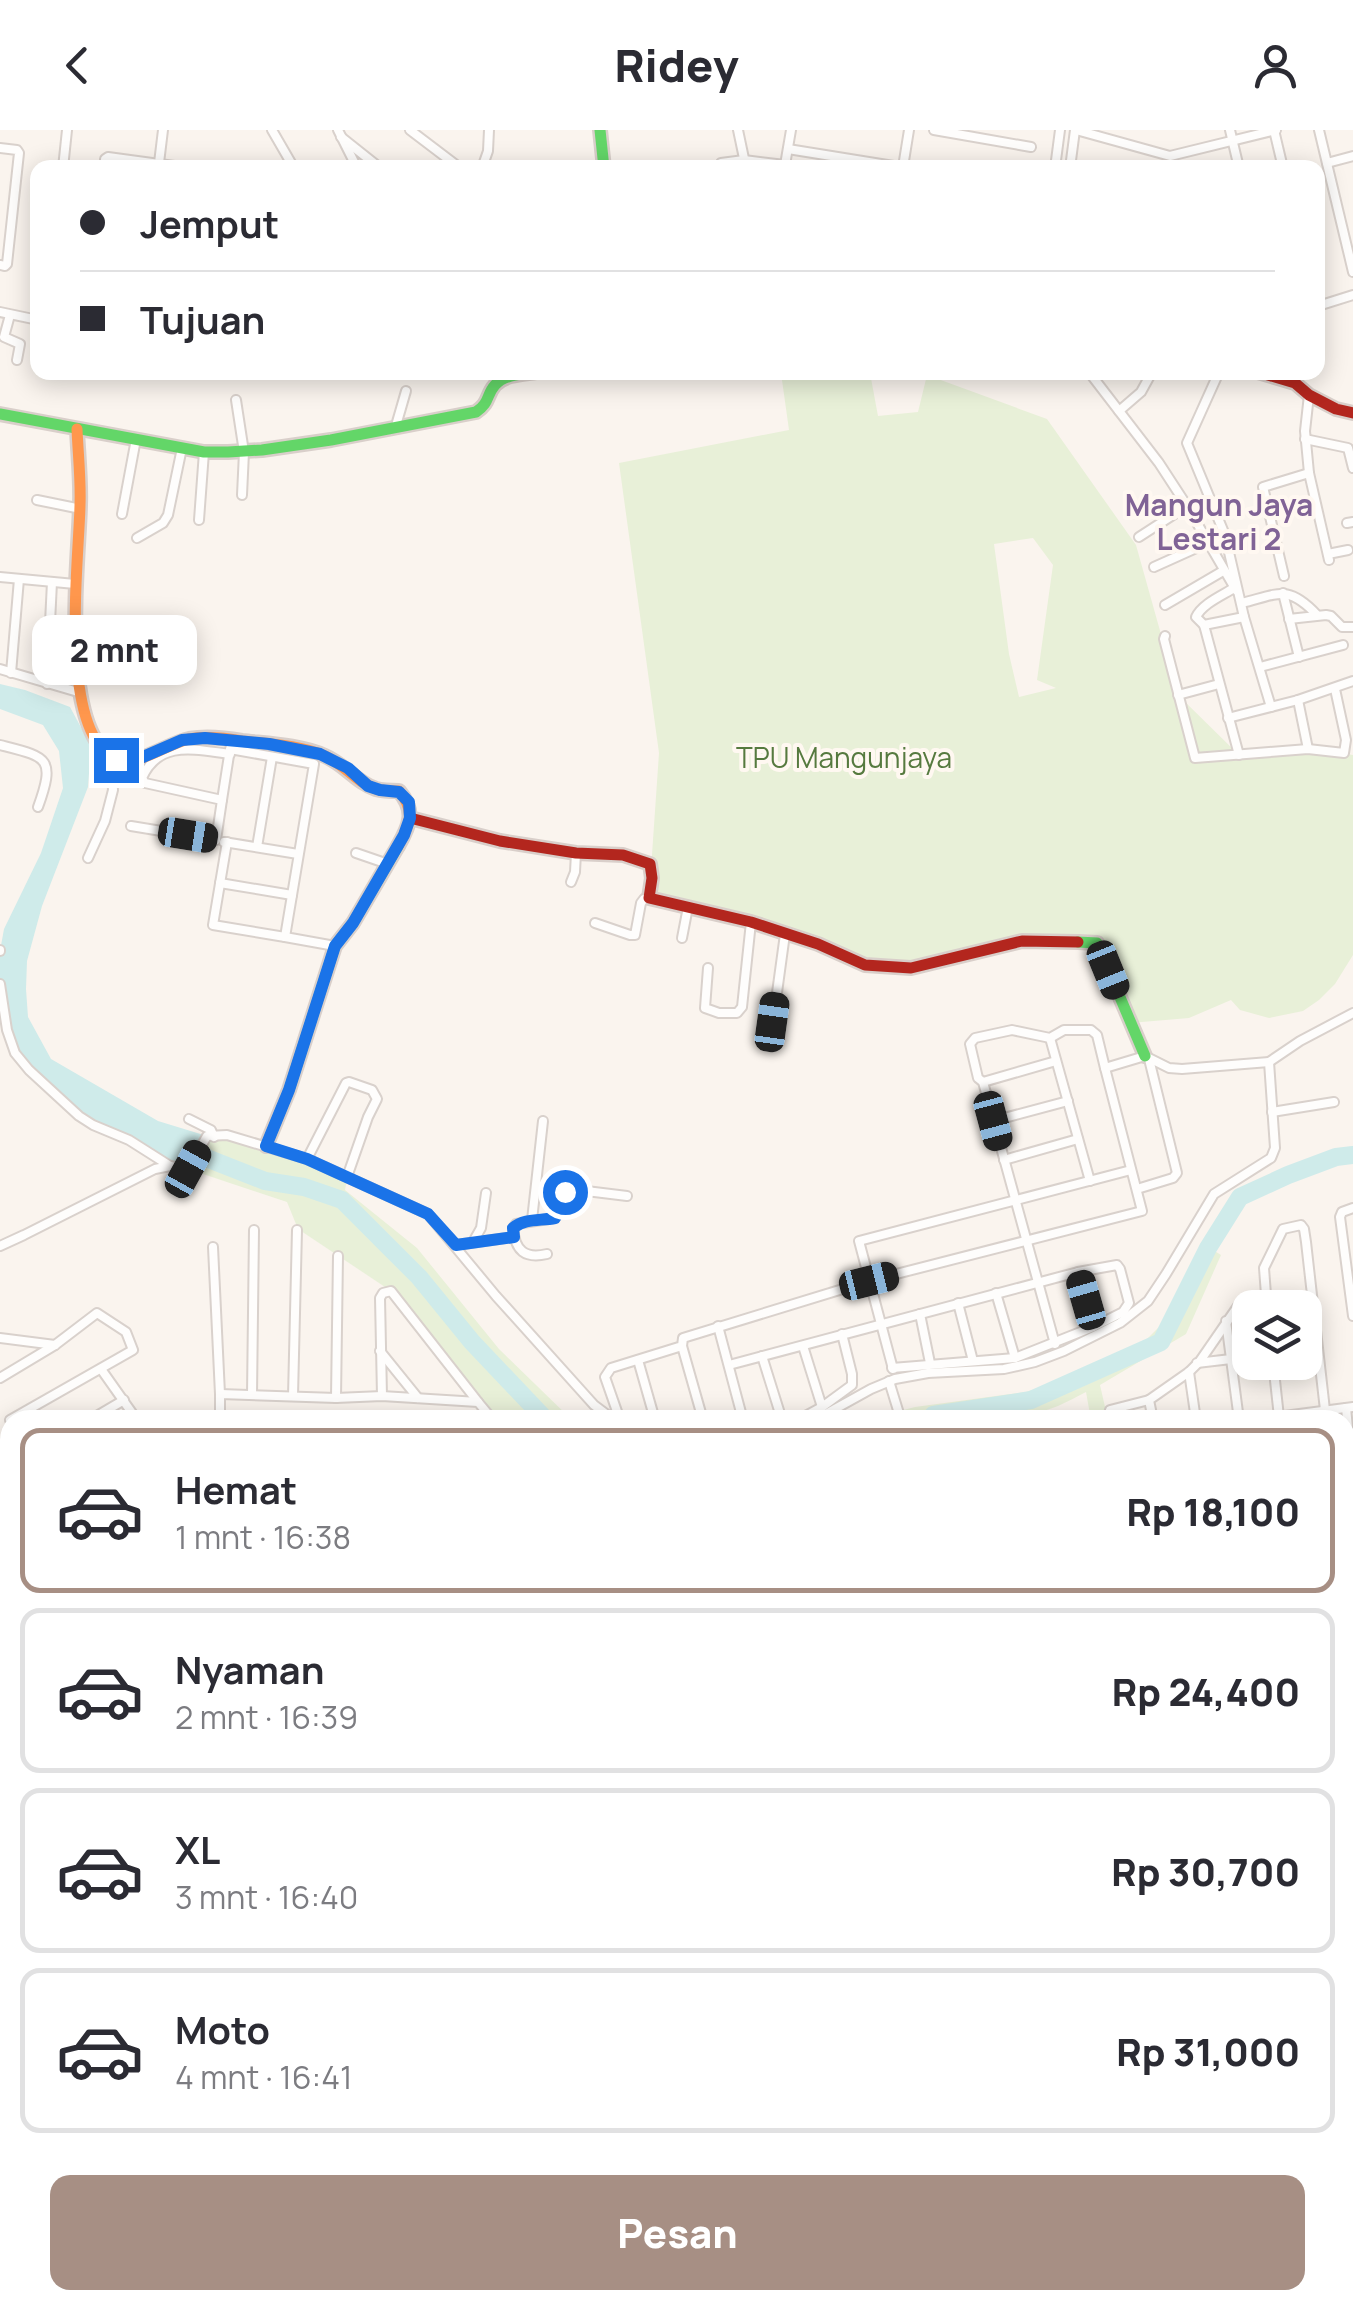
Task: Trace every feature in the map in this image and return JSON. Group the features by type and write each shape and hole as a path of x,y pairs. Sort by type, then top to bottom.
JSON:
{"street":[{"path":"65,160 67,130"},
{"path":"159,160 162,130"},
{"path":"272,130 289,160"},
{"path":"410,130 449,160"},
{"path":"485,160 489,130"},
{"path":"600,130 603,160"},
{"path":"738,130 744,160"},
{"path":"787,160 791,130"},
{"path":"905,160 909,130"},
{"path":"934,130 1031,147"},
{"path":"1016,144 1018,130"},
{"path":"1055,160 1060,130"},
{"path":"1071,160 1076,130 1111,134 1170,156 1274,130 1280,160"},
{"path":"1230,130 1237,160"},
{"path":"1320,130 1353,272"},
{"path":"340,134 354,160"},
{"path":"340,134 371,160"},
{"path":"0,148 19,153 7,264 0,265"},
{"path":"788,149 861,160"},
{"path":"1327,163 1353,156"},
{"path":"1325,304 1353,295"},
{"path":"17,360 20,344 4,337 5,314 30,319"},
{"path":"0,414 204,452 244,452 476,412 484,408 500,380"},
{"path":"1095,380 1159,462 1238,595"},
{"path":"1119,411 1141,392 1148,380"},
{"path":"1215,380 1187,439 1188,448 1225,535 1270,707"},
{"path":"1298,380 1309,395 1353,413"},
{"path":"395,429 406,391"},
{"path":"1309,395 1309,474 1328,557 1348,550"},
{"path":"236,400 244,452 242,495"},
{"path":"76,429 81,509 75,584 78,692 94,738 110,757 136,760 182,740 205,738 269,744 320,754 348,768 368,786 399,792 409,802 410,818 404,835 353,923 335,946 289,1090 266,1146"},
{"path":"1306,438 1348,448 1353,468"},
{"path":"122,514 136,440"},
{"path":"137,538 163,523 168,515 182,448"},
{"path":"200,520 204,452"},
{"path":"1284,576 1263,488 1309,474"},
{"path":"37,500 81,509"},
{"path":"1139,538 1187,506"},
{"path":"1154,567 1225,535"},
{"path":"1166,605 1222,571"},
{"path":"0,577 75,584"},
{"path":"10,672 19,579"},
{"path":"47,684 52,582"},
{"path":"1283,593 1299,657"},
{"path":"1244,617 1200,624 1196,614 1238,595 1283,593 1298,597 1317,615"},
{"path":"1289,619 1331,616 1342,627 1353,626"},
{"path":"1204,624 1239,755"},
{"path":"1165,636 1195,758 1308,750 1344,753 1346,740 1334,689"},
{"path":"1260,667 1343,646"},
{"path":"0,669 78,692"},
{"path":"1228,718 1353,682"},
{"path":"1178,695 1219,684"},
{"path":"1298,700 1308,750"},
{"path":"0,746 27,752 46,764 38,807"},
{"path":"222,800 145,783 142,778 148,766 176,748 230,754"},
{"path":"216,840 230,749 314,764 286,937"},
{"path":"257,848 272,756"},
{"path":"88,858 113,790 110,757"},
{"path":"410,818 500,842 623,855 650,864 648,898"},
{"path":"131,826 298,854"},
{"path":"227,842 213,925 335,946"},
{"path":"356,853 388,864"},
{"path":"571,882 576,853"},
{"path":"220,883 292,896"},
{"path":"595,923 634,935 642,904 648,898 751,922 818,944 865,965 911,968 1022,940 1097,943 1147,1058 1177,1173 1173,1178 1136,1189"},
{"path":"682,938 688,907"},
{"path":"708,968 705,1008 737,1013 742,1006 751,922"},
{"path":"772,1022 785,934"},
{"path":"0,984 7,1030 16,1053 30,1070 79,1116 129,1140 170,1166"},
{"path":"1106,1068 1147,1058 1168,1068 1182,1069 1269,1062 1300,1040 1353,1013"},
{"path":"700,1410 683,1338 869,1281 1027,1242 1142,1211 1097,1035 1092,1030 1064,1030 1050,1038 1012,1030 972,1040 970,1044 978,1078 982,1082 1027,1242 1037,1282 1056,1344"},
{"path":"1050,1038 1090,1181"},
{"path":"982,1082 1056,1061"},
{"path":"835,1410 892,1380 1035,1362 1120,1323 1148,1301 1214,1194 1272,1158 1269,1062"},
{"path":"307,1159 346,1083 372,1090 378,1099 347,1177"},
{"path":"993,1121 1068,1101"},
{"path":"1272,1112 1334,1102"},
{"path":"0,1246 154,1169 188,1169 211,1130 189,1118"},
{"path":"532,1220 543,1121"},
{"path":"210,1136 227,1135 307,1159 428,1214 496,1296 602,1410"},
{"path":"1004,1160 1078,1139"},
{"path":"898,1410 892,1368 859,1242 1131,1170"},
{"path":"547,1254 526,1256 514,1237 516,1224 555,1218 563,1196 570,1190 627,1196"},
{"path":"472,1242 481,1228 486,1193"},
{"path":"1353,1208 1340,1217 1353,1316"},
{"path":"1266,1290 1264,1268 1283,1229 1301,1225 1311,1290"},
{"path":"252,1395 254,1230"},
{"path":"293,1396 297,1230"},
{"path":"456,1245 514,1237"},
{"path":"213,1246 220,1410"},
{"path":"336,1398 338,1256"},
{"path":"729,1365 1078,1272 1116,1265 1124,1280 1129,1300 1124,1312 1056,1344 1014,1358 892,1368"},
{"path":"1078,1272 1094,1327"},
{"path":"382,1396 380,1298 383,1292 391,1290 485,1410"},
{"path":"996,1293 1014,1358"},
{"path":"958,1304 974,1361"},
{"path":"0,1378 56,1345 97,1314 126,1332 133,1350 28,1410"},
{"path":"920,1314 930,1363"},
{"path":"1110,1410 1149,1400 1189,1372 1232,1314"},
{"path":"1226,1321 1238,1410"},
{"path":"718,1326 740,1410"},
{"path":"816,1410 852,1385 842,1334"},
{"path":"0,1338 56,1345"},
{"path":"614,1410 604,1377 610,1368 682,1346"},
{"path":"803,1346 822,1407"},
{"path":"380,1350 418,1398"},
{"path":"762,1356 779,1410"},
{"path":"1198,1363 1231,1359"},
{"path":"638,1360 652,1410"},
{"path":"101,1369 130,1410"},
{"path":"1189,1372 1195,1410"},
{"path":"1275,1380 1278,1410"},
{"path":"1322,1380 1325,1410 1347,1408"},
{"path":"220,1394 382,1396 478,1402"},
{"path":"107,1410 124,1400"},
{"path":"1149,1400 1151,1410"}],"green space":[{"name":"TPU Mangunjaya","path":"782,380 871,380 878,416 918,412 926,380 941,380 1047,419 1136,545 1178,695 1239,755 1308,749 1353,755 1353,955 1335,984 1303,1011 1269,1018 1240,1010 1231,1000 1189,1018 1130,1023 1094,942 1022,941 937,963 865,965 818,944 649,898 659,753 619,463 789,430","holes":["1033,538 1053,565 1037,680 1056,688 1019,697 994,544"]},
{"path":"227,1135 348,1174 345,1190 417,1248 499,1349 562,1410 485,1410 391,1291 298,1229 287,1202 188,1169 207,1136"},
{"path":"1202,1243 1221,1255 1186,1334 1100,1385 1106,1410 1089,1410 1086,1392 1046,1410 903,1410 1026,1392 1069,1378 1144,1342 1162,1324"}],"water":[{"path":"0,684 70,707 91,746 88,787 42,906 27,961 28,1017 51,1059 158,1121 207,1136 188,1169 170,1166 93,1125 15,1053 0,984 0,951 4,929 41,853 63,788 59,751 43,725 0,709"}],"waterway":[{"path":"184,1144 209,1159 265,1181 304,1187 342,1200 419,1277 472,1342 537,1410"},
{"path":"966,1410 1031,1400 1161,1342 1208,1248 1240,1197 1336,1157 1353,1155"}],"traffic: fast":[{"path":"600,130 603,160"},
{"path":"0,414 204,452 262,450 476,412 502,380"},
{"path":"266,1146 289,1090 335,946 398,846"},
{"path":"1078,942 1097,943 1145,1056"}],"traffic: slow":[{"path":"77,429 80,496 76,643 86,717 98,744 124,762 181,741 202,738 315,752 332,759 369,786 399,791 408,805 409,818 398,846"}],"traffic: jam":[{"path":"1285,380 1336,409 1353,413"},
{"path":"410,818 500,841 576,853 623,855 650,864 649,898 751,922 818,944 865,965 911,968 1022,941 1078,942"}],"district":[{"name":"Mangun Jaya Lestari 2","path":"1219,521"}],"route":[{"path":"116,760 136,760 182,740 205,738 269,744 320,754 348,768 368,786 399,792 409,802 410,818 404,835 353,923 335,946 289,1090 266,1146 307,1159 428,1214 456,1245 514,1237 516,1224 555,1218 565,1192"}]}
